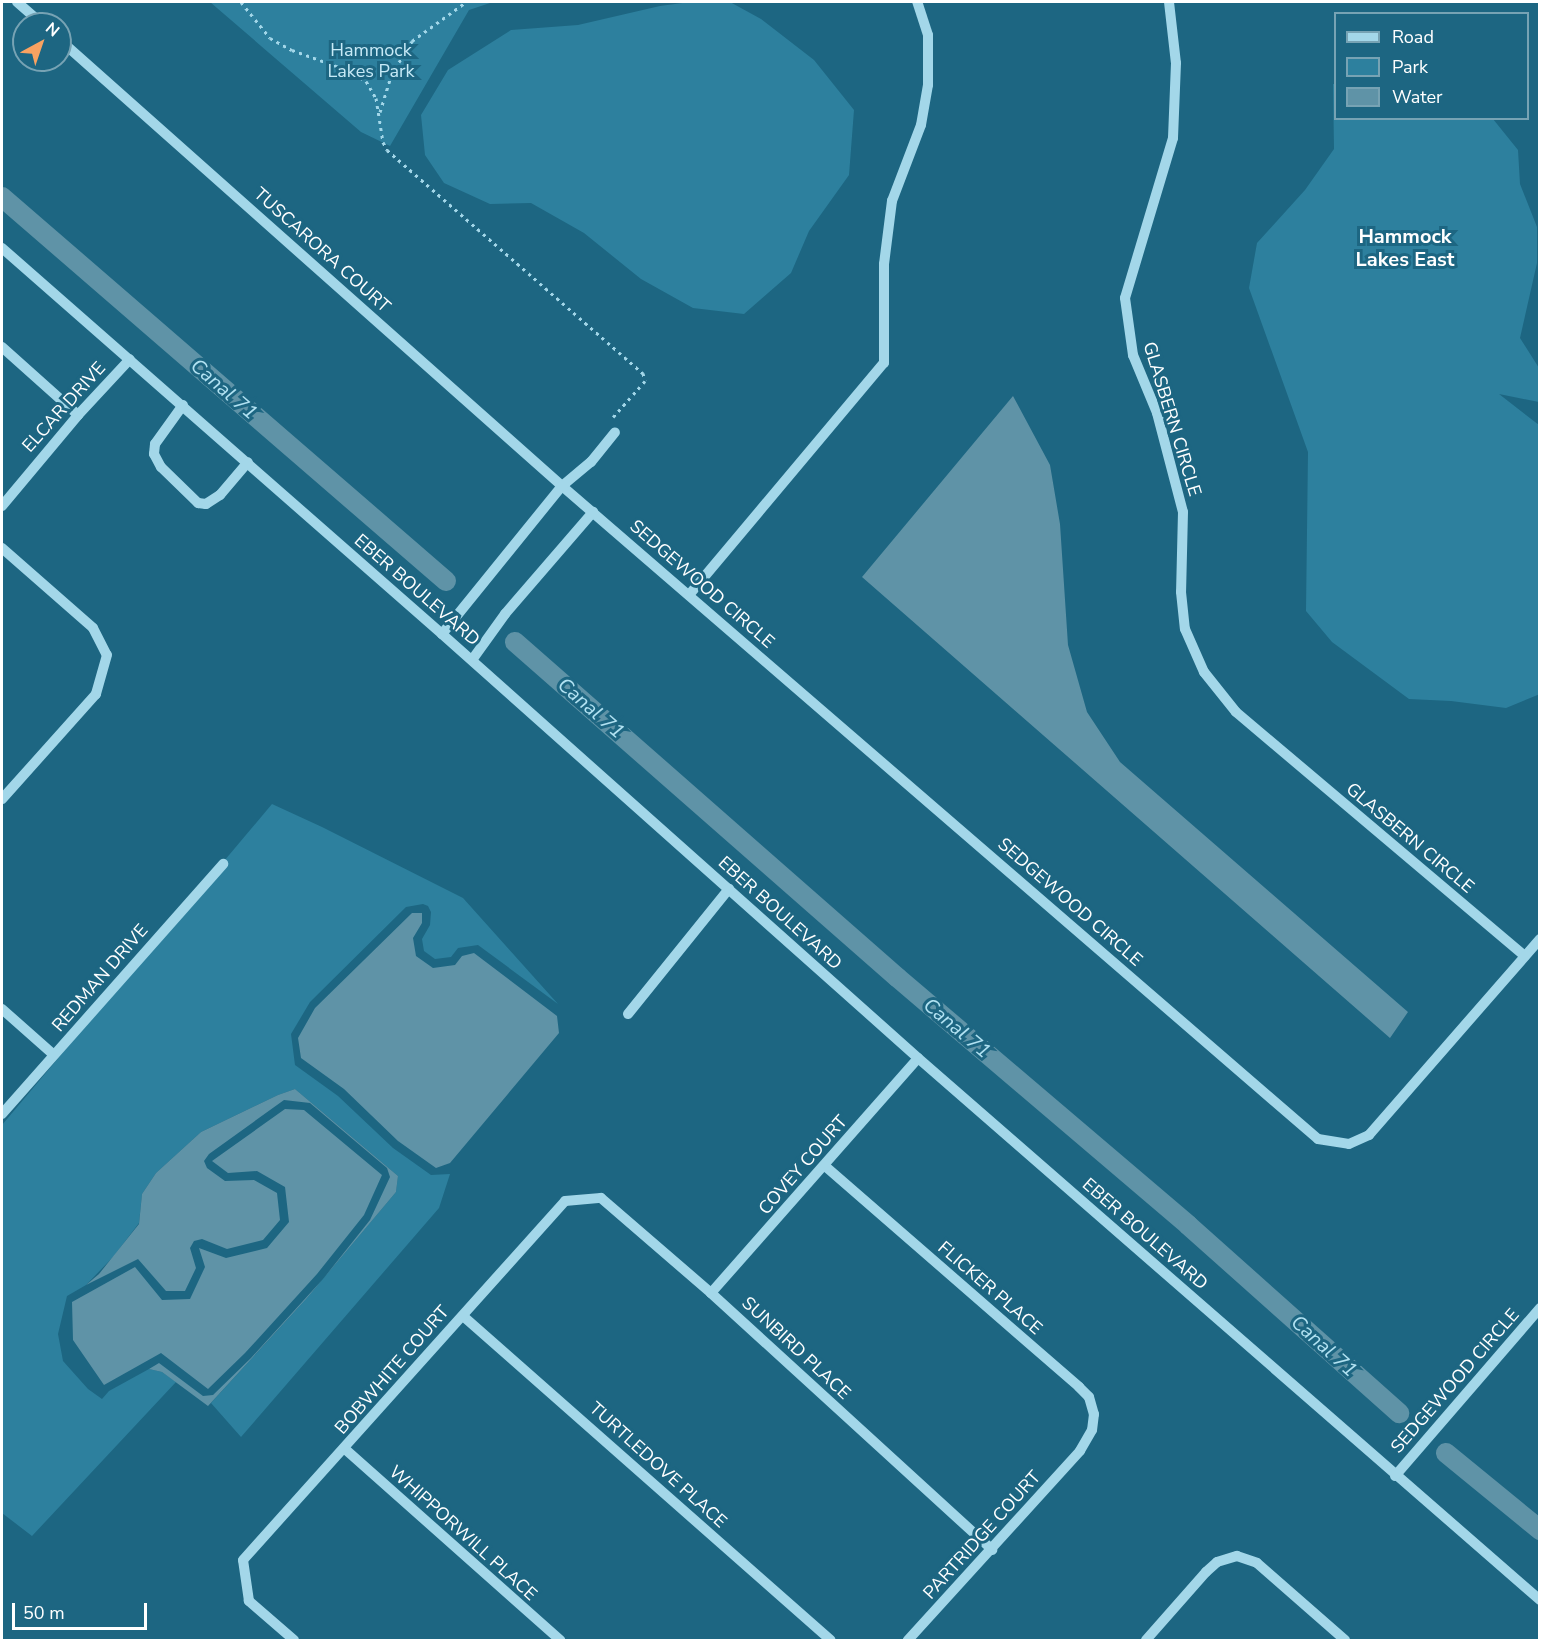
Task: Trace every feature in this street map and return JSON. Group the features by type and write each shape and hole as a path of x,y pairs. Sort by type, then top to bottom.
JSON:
{"street":[{"path":"17,2 28,12"},
{"path":"689,596 884,363 884,264 892,201 921,125 928,85 928,35 917,2"},
{"name":"GLASBERN CIRCLE","path":"1169,2 1176,63 1173,138 1125,298 1133,355 1156,413 1183,512 1181,592 1185,629 1204,672 1236,712 1525,956"},
{"name":"TUSCARORA COURT","path":"72,51 562,486"},
{"name":"EBER BOULEVARD","path":"2,248 472,660 918,1058 1539,1600"},
{"path":"2,347 78,415"},
{"name":"ELCAR DRIVE","path":"2,506 78,415 130,358"},
{"path":"183,405 154,444 154,454 161,467 198,503 206,504 220,495 248,462"},
{"path":"442,634 562,486 591,462 611,428"},
{"name":"SEDGEWOOD CIRCLE","path":"562,486 1318,1139 1349,1144 1369,1136 1539,939"},
{"path":"472,660 506,615 592,512"},
{"path":"2,548 93,628 107,655 96,694 2,799"},
{"name":"REDMAN DRIVE","path":"2,1113 223,864"},
{"path":"628,1014 729,889"},
{"path":"2,1009 54,1055"},
{"name":"COVEY COURT","path":"711,1293 918,1058"},
{"name":"FLICKER PLACE","path":"825,1166 1089,1397 1094,1422 1080,1451"},
{"name":"SUNBIRD PLACE","path":"565,1201 601,1198 711,1293 992,1550"},
{"name":"BOBWHITE COURT","path":"294,1641 249,1601 243,1560 345,1449 565,1201"},
{"name":"SEDGEWOOD CIRCLE","path":"1395,1476 1539,1308"},
{"name":"TURTLEDOVE PLACE","path":"463,1316 830,1641"},
{"path":"1530,1319 1539,1328"},
{"name":"WHIPPORWILL PLACE","path":"345,1449 560,1641"},
{"name":"PARTRIDGE COURT","path":"908,1641 1080,1451"},
{"path":"1146,1641 1206,1572 1217,1562 1237,1556 1257,1563 1345,1641"}],"path":[{"path":"241,2 270,38 292,50 347,70 366,81 376,98 383,142 387,150 643,373 645,381 611,428"},
{"path":"380,117 382,99 391,75 412,41 466,2"}],"green space":[{"name":"Hammock Lakes Park","path":"210,2 493,2 469,10 390,146 361,132"},
{"path":"690,2 730,2 761,19 814,60 854,110 849,175 809,231 791,273 744,314 693,308 641,279 584,233 531,203 490,204 444,183 425,155 421,115 448,70 511,30 578,25 660,6"},
{"path":"1333,84 1334,120 1494,120 1518,150 1520,184 1537,227 1537,263 1520,338 1539,368 1539,402 1499,394 1539,425 1540,694 1506,708 1451,701 1409,699 1332,642 1306,611 1308,452 1249,288 1257,243 1305,190 1334,149"},
{"path":"272,804 463,898 558,1004 478,945 458,948 451,957 435,959 424,951 422,939 430,925 431,912 428,906 423,904 406,907 310,1002 291,1034 295,1065 338,1096 393,1148 431,1175 450,1174 439,1208 241,1437 211,1403 307,1298 396,1192 398,1176 295,1089 201,1132 156,1173 142,1194 139,1223 113,1257 86,1285 67,1296 58,1334 63,1361 88,1389 102,1399 109,1391 149,1369 162,1372 176,1382 32,1536 2,1513 2,1125"}],"water":[{"path":"1013,396 1050,465 1060,524 1068,645 1087,712 1120,762 1408,1012 1390,1038 862,577"},
{"path":"412,913 422,913 422,923 413,938 416,956 433,968 455,965 462,956 474,953 557,1016 559,1033 450,1163 436,1168 398,1141 344,1089 301,1058 298,1038 315,1008"},
{"path":"295,1089 398,1176 396,1192 324,1278 370,1220 390,1177 387,1168 310,1103 284,1100 209,1154 204,1161 207,1168 225,1181 254,1180 277,1193 280,1220 263,1240 227,1249 202,1239 194,1241 190,1248 196,1268 185,1291 166,1291 138,1259 86,1285 99,1274 139,1224 142,1194 156,1173 201,1132"},
{"path":"285,1109 304,1110 382,1175 364,1215 317,1274 245,1353 208,1389 161,1353 104,1385 73,1340 72,1302 135,1267 162,1300 190,1299 205,1267 199,1248 226,1258 267,1248 289,1222 285,1187 257,1171 228,1173 212,1161"},
{"path":"322,1280 208,1406 162,1372 149,1369 159,1363 203,1396 213,1395 251,1358"}],"waterway":[{"name":"Canal 71","path":"2,197 446,581"},
{"name":"Canal 71","path":"515,642 898,978 1188,1225 1399,1413"},
{"name":"Canal 71","path":"1446,1453 1540,1530"}],"district":[{"name":"Hammock Lakes East","path":"1405,248"}]}
